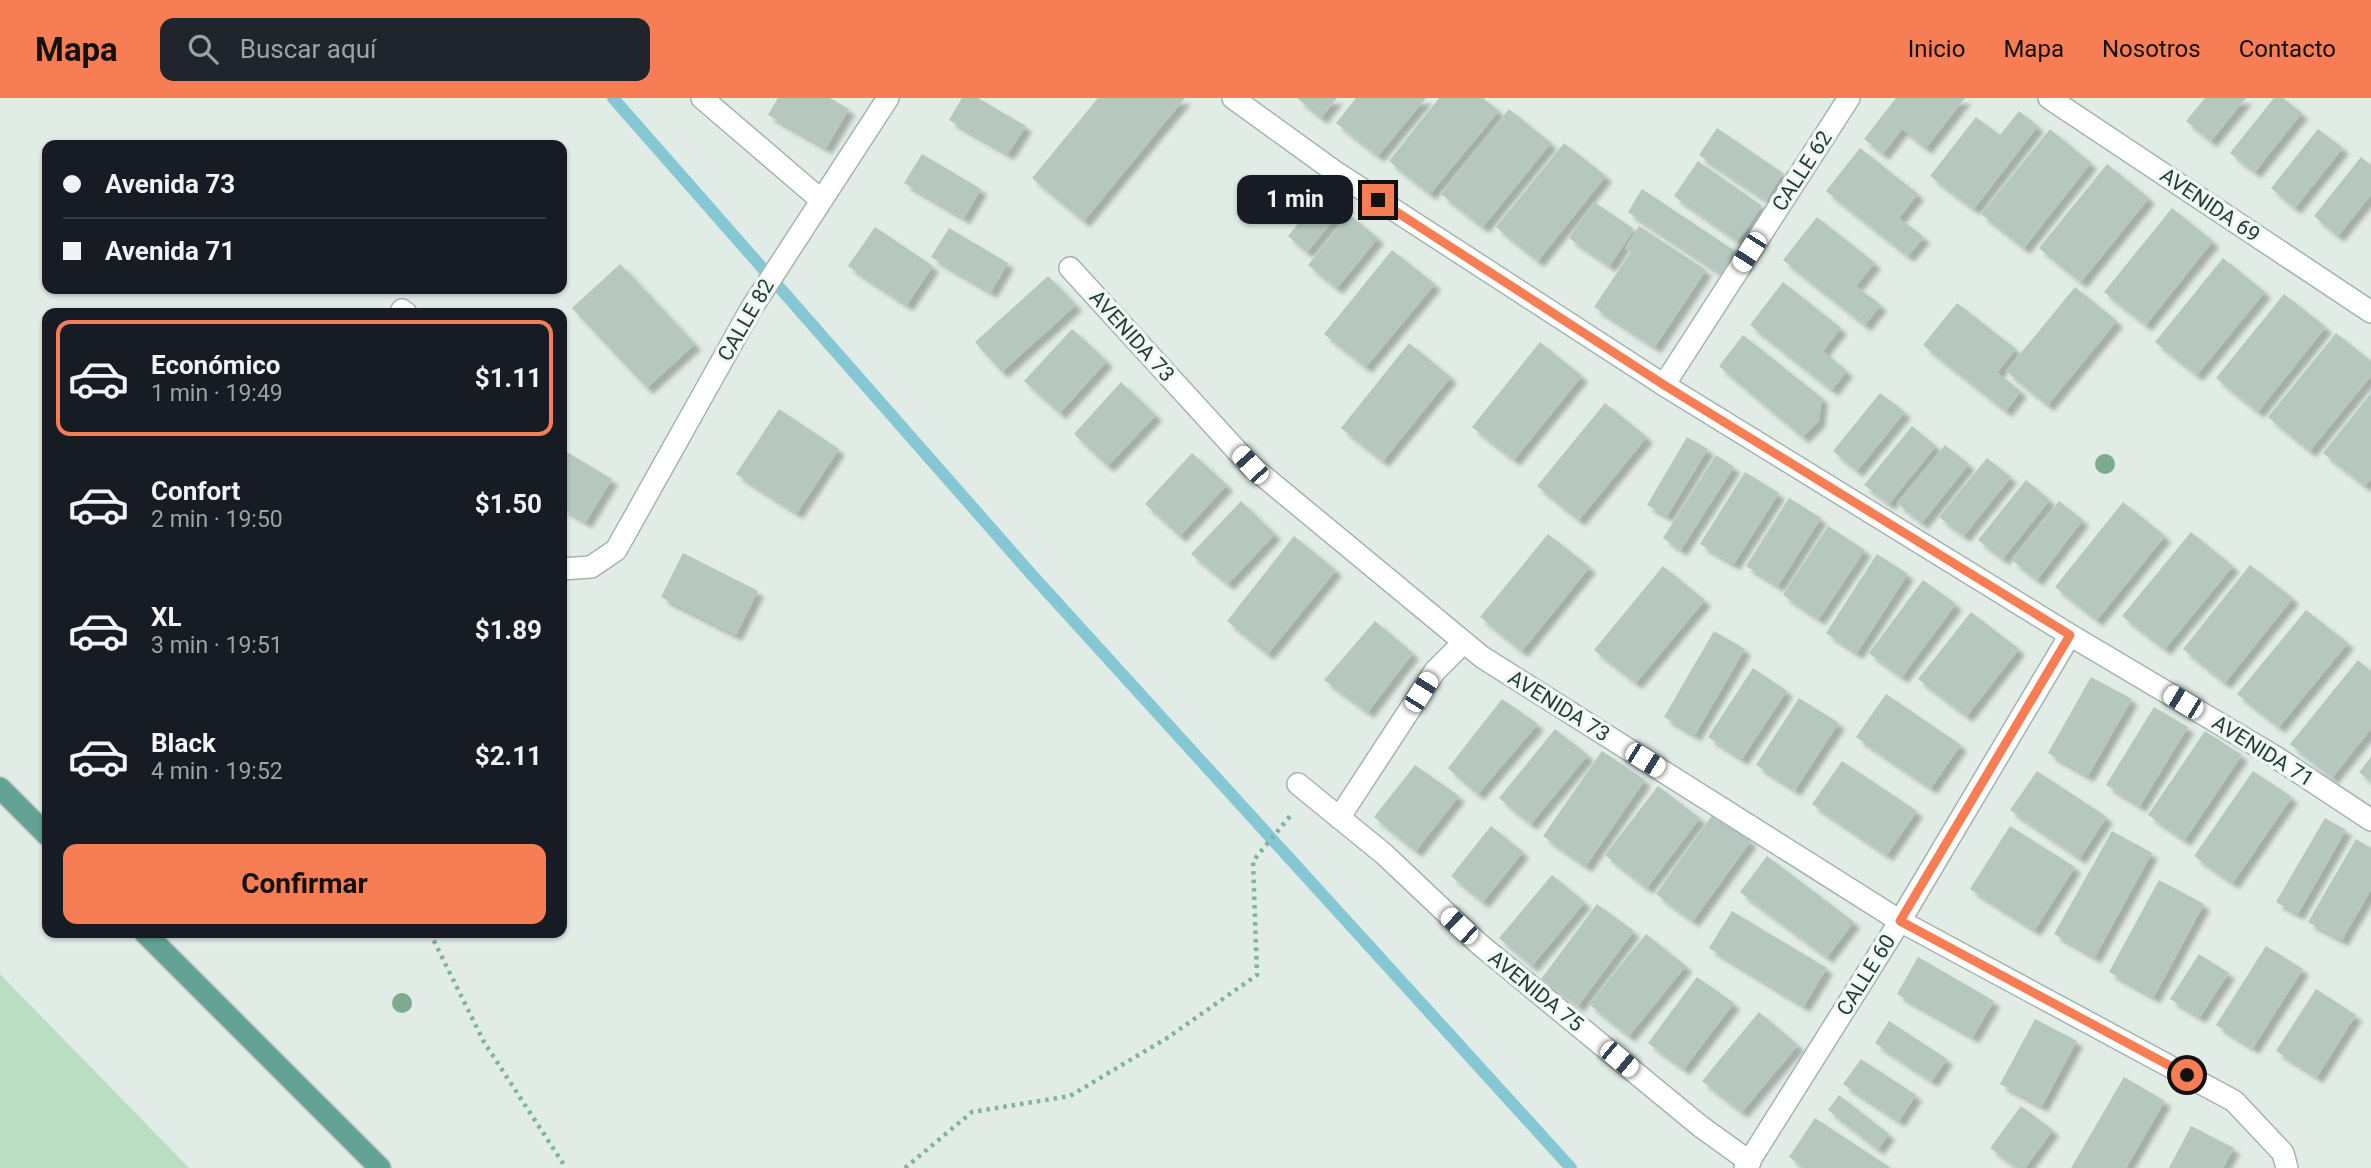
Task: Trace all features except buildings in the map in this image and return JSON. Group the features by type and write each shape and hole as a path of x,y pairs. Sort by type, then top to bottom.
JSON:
{"main road":[{"path":"0,788 42,830"},
{"path":"150,938 380,1168"}],"street":[{"path":"702,98 821,200"},
{"name":"CALLE 82","path":"567,569 591,567 616,550 751,309 888,98"},
{"name":"AVENIDA 71","path":"1233,98 1334,171 1664,385 2070,635 2274,756 2371,820"},
{"name":"CALLE 62","path":"1664,385 1849,98"},
{"name":"AVENIDA 69","path":"2049,98 2371,312"},
{"name":"AVENIDA 73","path":"1070,268 1250,465 1482,657 1900,921 2234,1101 2283,1153 2287,1168"},
{"name":"CALLE 60","path":"1748,1165 1900,921 2070,635"},
{"path":"1339,818 1435,671 1464,642"},
{"name":"AVENIDA 75","path":"1298,785 1384,854 1478,943 1748,1165"}],"path":[{"path":"905,1168 972,1112 1070,1097 1167,1038 1257,975 1253,861 1292,814 1339,818"},
{"path":"432,938 484,1042 565,1168"}],"green space":[{"path":"0,974 189,1168 0,1168"}],"waterway":[{"path":"613,98 1032,575 1571,1168"}],"route":[{"path":"1378,200 1664,385 2070,635 1900,921 2187,1075"}]}
